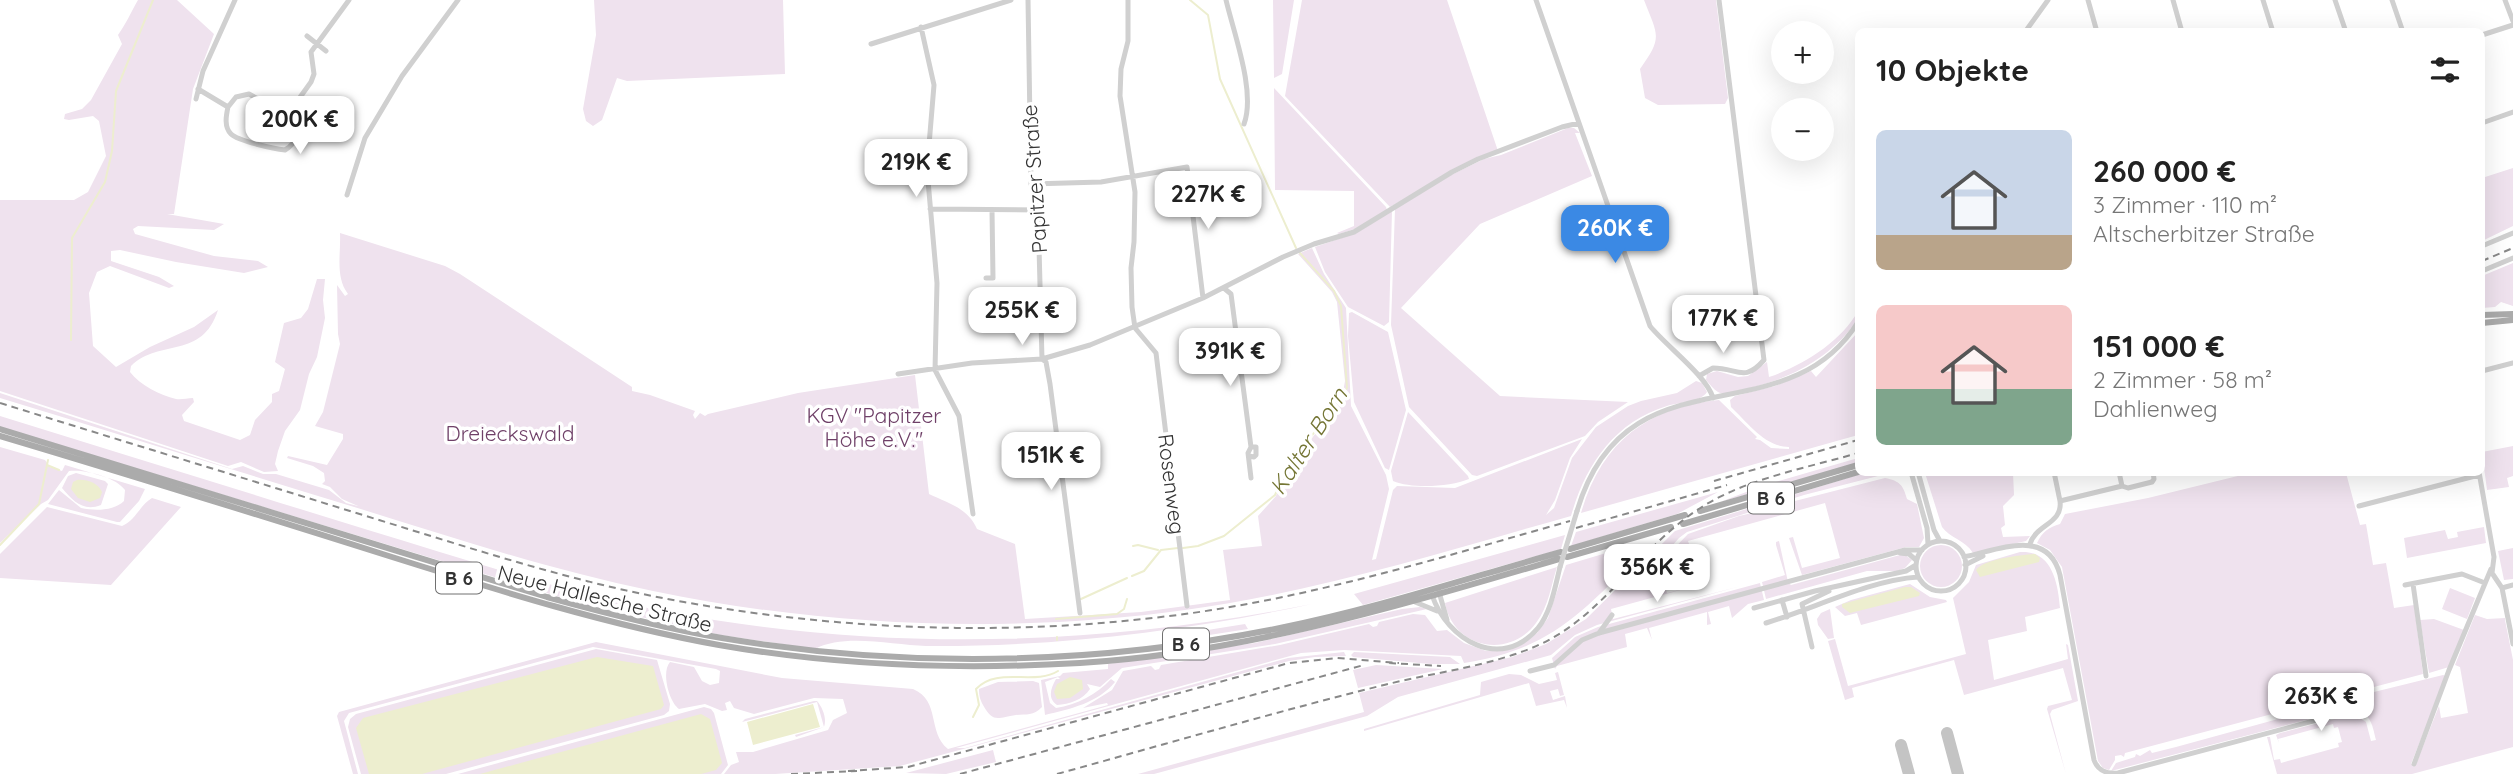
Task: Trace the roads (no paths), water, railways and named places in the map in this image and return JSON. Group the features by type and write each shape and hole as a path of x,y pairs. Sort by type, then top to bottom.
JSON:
{"main road":[{"path":"2485,315 2513,314"},
{"path":"2485,323 2513,320"},
{"name":"Neue Hallesche Straße","path":"0,429 609,614 667,628 759,644 928,662"},
{"name":"Neue Hallesche Straße","path":"0,436 474,583 608,621 758,651 851,661 928,662"},
{"name":"B 6","path":"1700,511 1855,466"},
{"name":"B 6","path":"1682,524 1855,473"},
{"name":"B 6","path":"1566,553 1685,516"},
{"name":"B 6","path":"928,662 1048,658 1151,649 1282,628 1671,527"},
{"name":"B 6","path":"928,662 1008,666 1083,663 1153,656 1282,635 1560,563"}],"street":[{"path":"196,99 203,71 235,0"},
{"path":"288,114 314,74 311,52 349,0"},
{"path":"347,195 365,138 402,76 458,0"},
{"path":"871,44 1011,0"},
{"name":"Papitzer Straße","path":"1028,0 1031,184 1038,210 1042,359 1046,362 1050,384 1080,613"},
{"path":"1128,0 1128,41 1121,69 1121,96 1123,123 1134,176 1136,209 1130,285 1135,328"},
{"path":"1226,0 1249,96 1248,115 1244,124"},
{"path":"1536,0 1650,326 1699,376 1711,390 1713,398"},
{"path":"1699,376 1713,368 1748,373 1764,360 1719,0"},
{"path":"2028,28 2048,0"},
{"path":"2088,0 2097,28"},
{"path":"2173,0 2181,28"},
{"path":"2263,0 2272,28"},
{"path":"2334,0 2344,28"},
{"path":"2392,0 2402,28"},
{"path":"2485,34 2513,23 2505,0"},
{"path":"921,27 934,85 927,169 937,283 935,370 959,416 973,514"},
{"path":"307,36 326,51"},
{"path":"198,89 228,107"},
{"path":"249,94 288,114 298,123 298,132 290,147 279,149 231,133 226,123 228,107 236,97 249,94"},
{"path":"2485,122 2513,112"},
{"path":"898,374 972,363 1042,359 1090,345 1225,289 1283,257 1354,232 1478,159 1579,123"},
{"path":"1031,184 1101,182 1187,167 1203,298"},
{"path":"930,209 1038,210"},
{"path":"986,278 996,277 992,210"},
{"path":"2485,245 2513,233"},
{"path":"2485,270 2513,258"},
{"path":"1225,289 1231,294 1251,447 1251,478"},
{"path":"1415,602 1439,612 1459,636 1479,646 1500,648 1529,637 1543,621 1591,472 1605,451 1626,430 1661,411 1769,386 1803,372 1832,353 1855,326"},
{"name":"Rosenweg","path":"1135,328 1156,353 1187,606"},
{"path":"2485,370 2513,363"},
{"path":"1912,476 1927,528 1928,544"},
{"path":"1919,476 1934,530 1940,541"},
{"path":"2030,544 2037,531 2059,515 2060,501 2055,476"},
{"path":"2120,476 2122,486"},
{"path":"2060,501 2122,486 2128,488 2152,482 2154,476"},
{"path":"2359,506 2472,476"},
{"path":"2414,764 2494,557 2479,476"},
{"path":"1754,608 1906,571 1916,563 1928,544 1940,541 1953,544 1964,557 1961,581 1947,590 1930,589 1918,577 1916,563 1909,554 1893,554"},
{"path":"1964,557 2030,544 2050,554 2058,567 2094,760 2098,768 2105,773 2118,773 2347,712 2357,712 2364,716"},
{"path":"1965,565 1973,559 2010,547"},
{"path":"1530,671 1554,665 1582,640 1599,633 1905,550 1922,550"},
{"path":"2491,569 2502,587 2513,644"},
{"path":"2405,585 2462,574 2485,583"},
{"path":"1766,623 1847,595 1918,577"},
{"path":"2413,584 2426,677"},
{"path":"2502,587 2513,585"},
{"path":"1434,588 1439,612"},
{"path":"1812,647 1802,604 1832,589"},
{"path":"1436,596 1450,626"},
{"path":"1782,600 1787,617"},
{"path":"1599,633 1612,615"}],"waterway":[{"path":"71,340 72,238 105,182 112,151 116,91 153,0"},
{"name":"Kalter Born","path":"1190,0 1208,15 1220,79 1296,248"},
{"name":"Kalter Born","path":"1183,548 1198,546 1224,536 1275,495 1285,472 1347,388 1341,306 1334,291 1300,253"},
{"path":"0,545 39,504 48,460"},
{"path":"47,465 59,470"},
{"path":"1133,546 1158,550"},
{"name":"Kalter Born","path":"1132,576 1144,571 1161,550 1178,548"},
{"name":"Kalter Born","path":"1081,599 1127,578"},
{"path":"1056,619 1117,614 1124,609 1127,599"},
{"name":"Kalter Born","path":"973,717 979,705 976,689 985,682 1005,677 1038,677 1058,671"}],"railway":[{"path":"2485,260 2513,248"},
{"path":"0,403 568,576 684,602 803,619 862,624 1042,627 1213,610 1316,590 1570,521"},
{"path":"1714,481 1855,441"},
{"path":"1057,774 1302,706 1485,663 1524,651 1564,631 1583,617 1650,549 1705,505 1747,485 1855,454"},
{"path":"1576,528 1727,485"},
{"path":"848,771 908,767 1289,663 1337,658 1399,663"},
{"path":"1389,663 1441,666"},
{"path":"960,774 1364,665"},
{"path":"791,774 857,771"}],"park label":[{"name":"KGV \"Papitzer Höhe e.V.\"","path":"874,427"},
{"name":"Dreieckswald","path":"510,433"}]}
